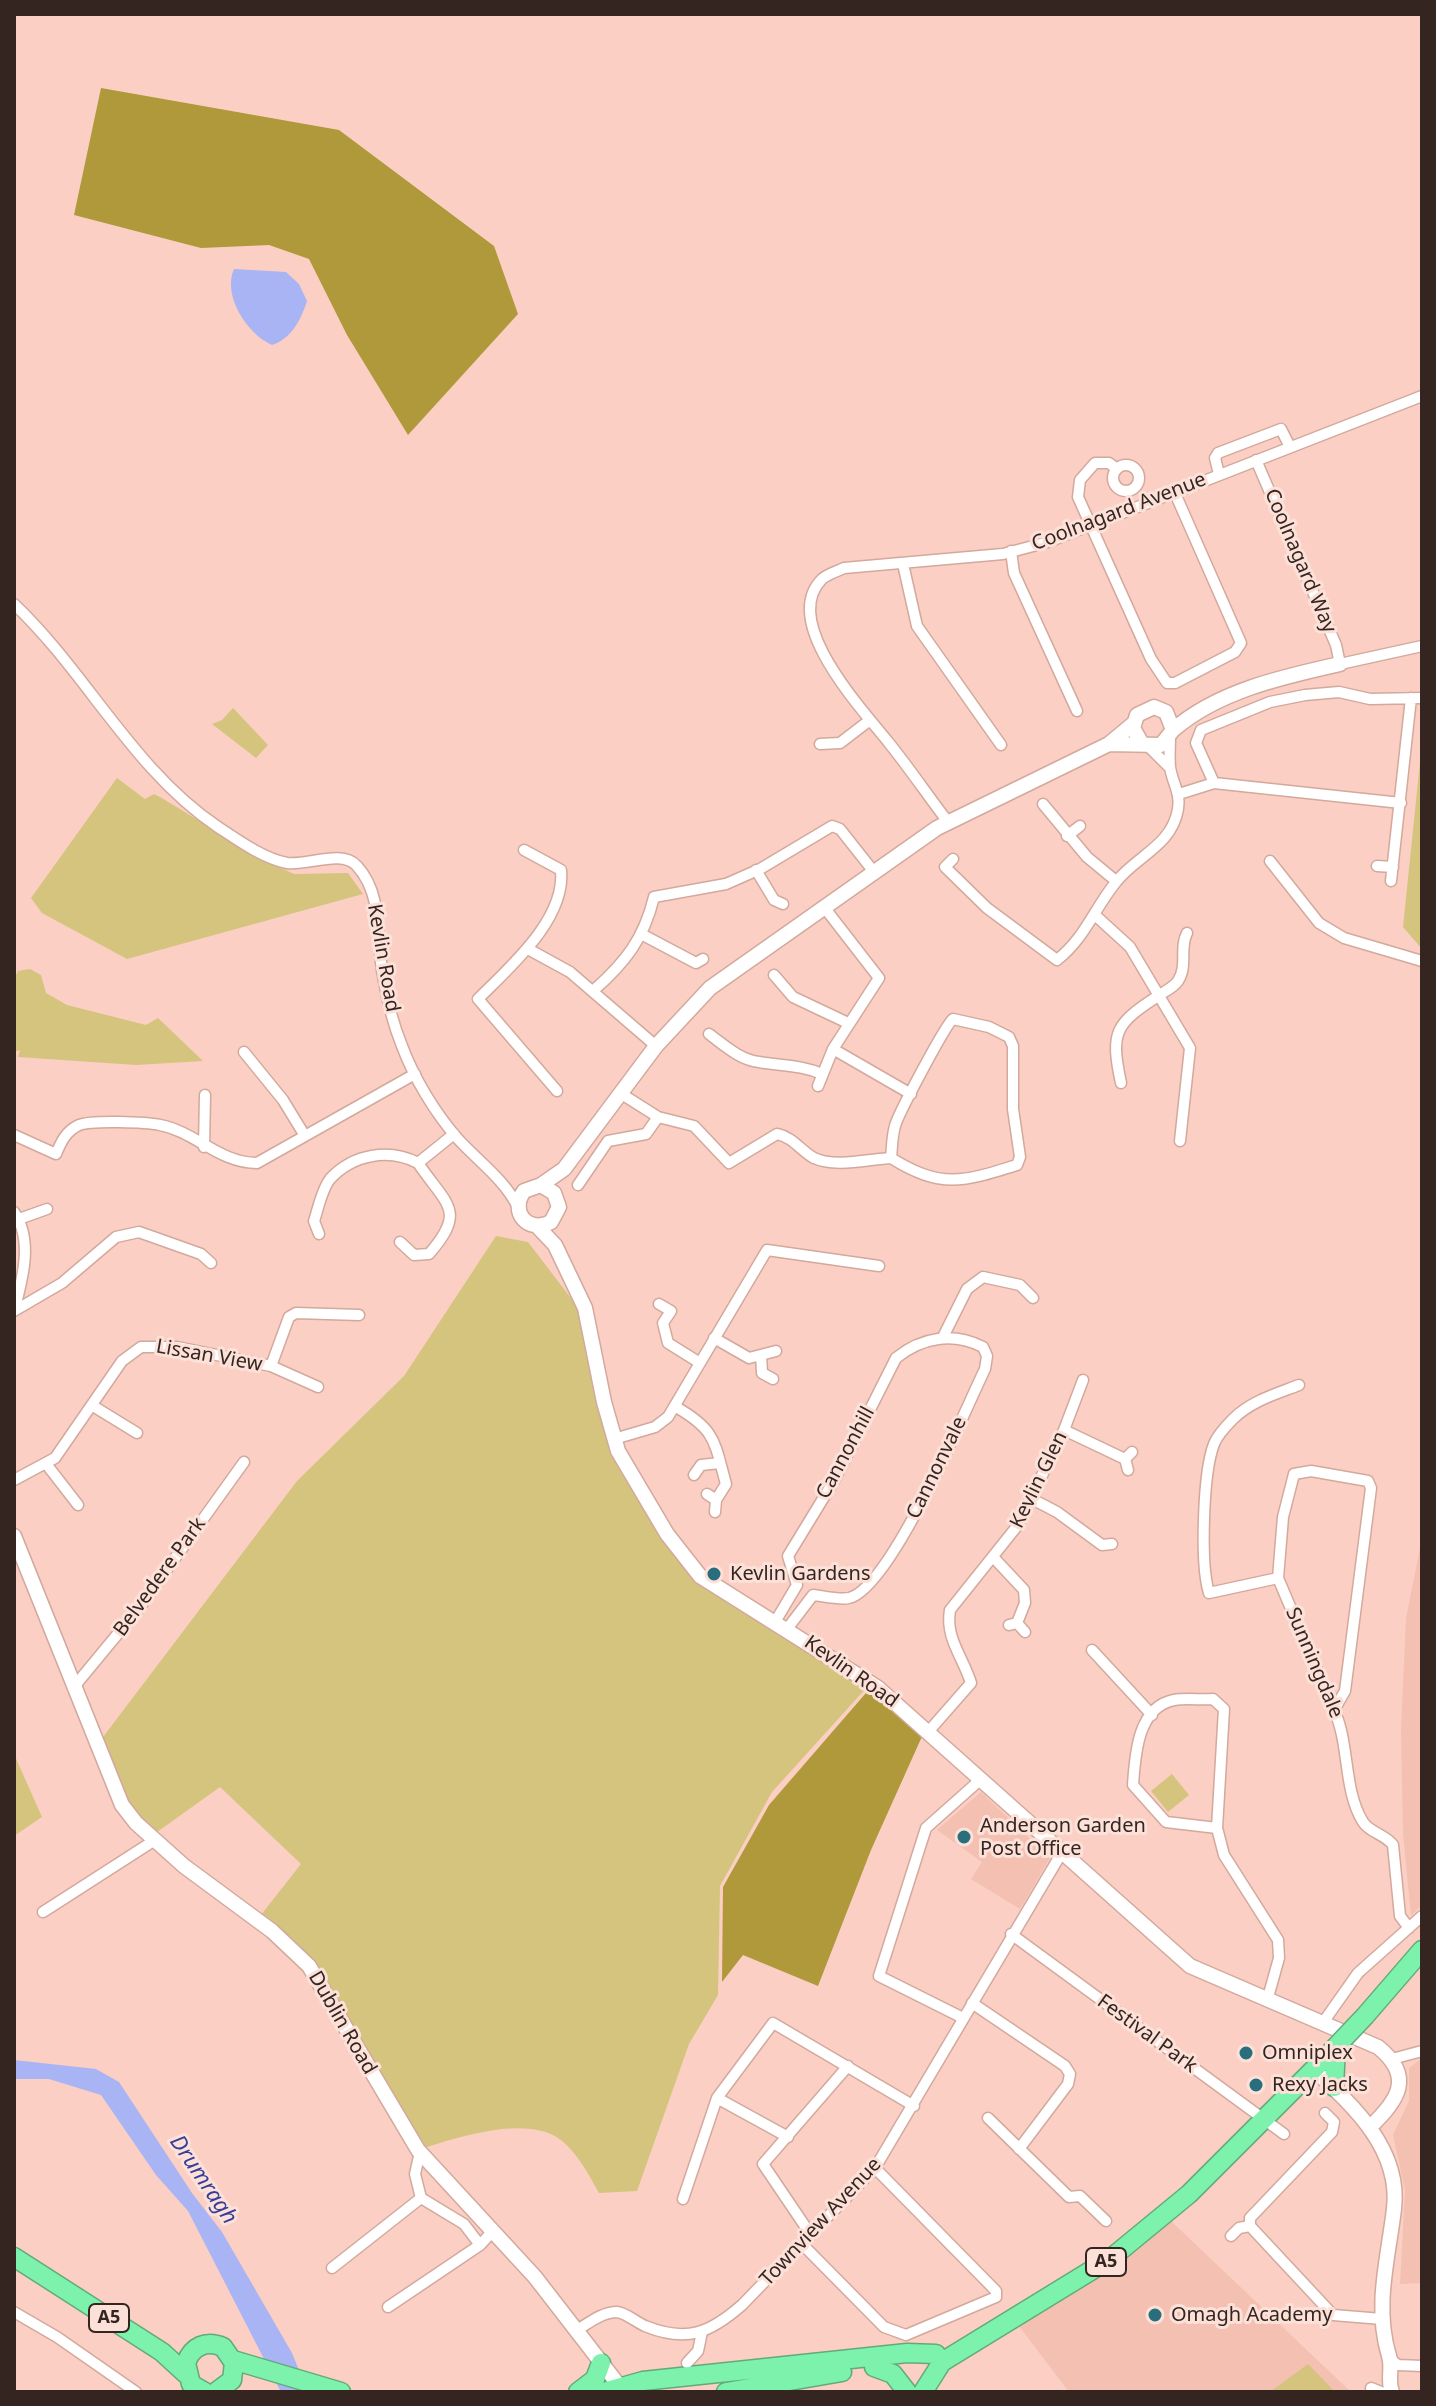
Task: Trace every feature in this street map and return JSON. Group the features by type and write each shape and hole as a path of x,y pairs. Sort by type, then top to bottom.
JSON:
{"highway":[{"name":"A5","path":"726,2392 936,2354 976,2340 1053,2297 1110,2259 1189,2194 1314,2070 1333,2055 1422,1950"},
{"path":"1294,2090 1332,2086 1333,2055"},
{"name":"A5","path":"14,2257 162,2352 186,2374 191,2384 203,2392"},
{"path":"923,2392 942,2362 976,2340"},
{"path":"162,2352 182,2355 204,2344 215,2344 227,2381 257,2369 336,2391"},
{"path":"186,2374 191,2352"},
{"path":"616,2391 643,2381 874,2356 936,2354"},
{"path":"578,2392 595,2379 601,2363"},
{"path":"874,2367 893,2374 907,2392"}],"street":[{"name":"Coolnagard Avenue","path":"948,822 870,720 819,646 811,610 814,593 823,578 844,568 1011,551 1422,396"},
{"path":"1219,474 1215,458 1218,453 1275,429 1281,429 1290,447"},
{"name":"Coolnagard Way","path":"1256,460 1336,645 1340,664"},
{"path":"1117,469 1109,463 1095,463 1080,480 1078,497 1151,659 1162,679 1175,683 1235,652 1241,643 1174,491"},
{"path":"1011,551 1014,573 1077,711"},
{"path":"903,564 917,626 928,647 1001,745"},
{"name":"Kevlin Road","path":"14,604 152,769 198,812 245,843 287,863 339,858 350,860 359,867 370,888 378,922 382,973 390,1006 415,1074 454,1134 503,1184 518,1207"},
{"path":"564,1169 555,1218 537,1226 523,1219 518,1207 524,1191 541,1185 564,1169 656,1046 710,988 948,822 1109,744 1133,724 1141,711 1198,708 1260,685 1422,646"},
{"path":"1214,783 1196,743 1201,730 1270,702 1305,695 1339,692 1370,699 1416,698 1391,881"},
{"path":"953,859 945,867 987,908 1057,960 1096,916 1116,881 1150,854 1169,832 1178,811 1179,794 1170,768 1170,717 1160,708"},
{"path":"1109,744 1161,745 1198,708"},
{"path":"820,744 840,743 870,720"},
{"path":"1133,724 1134,734 1170,768"},
{"path":"1179,794 1214,783 1401,803"},
{"path":"1043,804 1067,836 1116,881"},
{"path":"594,990 622,966 643,935 654,897 726,884 832,826 840,829 874,872"},
{"path":"1067,836 1080,826"},
{"path":"524,850 561,870 562,882 540,934 478,999 557,1091"},
{"path":"1270,861 1319,923 1344,938 1422,961"},
{"path":"1377,866 1393,867"},
{"path":"756,870 774,900 783,904"},
{"path":"818,1086 833,1049 879,978 824,907"},
{"path":"1096,916 1130,947 1190,1048 1180,1141"},
{"path":"1121,1083 1115,1037 1120,1023 1175,985 1183,973 1182,942 1187,933"},
{"path":"643,935 696,963 703,959"},
{"path":"528,949 570,972 594,990 656,1046"},
{"path":"774,975 793,997 848,1023"},
{"path":"620,1093 658,1117 694,1126 729,1163 777,1134 786,1136 815,1158 830,1162 891,1158 917,1174 943,1182 1017,1165 1020,1157 1013,1109 1013,1046 1009,1037 989,1027 953,1019 945,1025 894,1127 891,1158"},
{"path":"709,1034 740,1056 757,1062 787,1063 822,1074"},
{"path":"833,1049 911,1094"},
{"path":"244,1052 283,1100 305,1136"},
{"path":"14,1135 56,1154 63,1139 82,1124 161,1125 240,1163 257,1163 415,1074"},
{"path":"204,1147 205,1095"},
{"path":"578,1185 608,1141 646,1134 658,1117"},
{"path":"418,1163 454,1134"},
{"path":"319,1234 314,1221 329,1180 366,1156 398,1153 418,1163 452,1217 451,1226 429,1254 414,1255 400,1242"},
{"name":"Kevlin Road","path":"503,1184 524,1191"},
{"path":"541,1185 557,1197"},
{"path":"14,1311 25,1266 16,1216 47,1209"},
{"name":"Kevlin Road","path":"555,1218 555,1245"},
{"name":"Kevlin Road","path":"537,1226 555,1245 585,1308 614,1439 629,1471 681,1555 700,1576 868,1681 1190,1966 1378,2047 1392,2059"},
{"path":"14,1311 62,1283 116,1237 139,1232 201,1254 211,1263"},
{"path":"614,1439 655,1427 676,1407 767,1250 879,1266"},
{"path":"943,1337 967,1289 983,1277 1020,1285 1033,1298"},
{"path":"659,1304 671,1311 663,1323 668,1343 700,1363"},
{"path":"271,1366 289,1317 296,1313 359,1315"},
{"name":"Cannonhill","path":"781,1626 797,1585 788,1556 835,1479 896,1358 911,1346 943,1337 975,1342"},
{"path":"714,1338 749,1358 776,1351"},
{"name":"Cannonvale","path":"781,1626 813,1595 850,1598 863,1589 899,1542 931,1487 985,1369 987,1351 975,1342"},
{"name":"Lissan View","path":"14,1480 47,1465 71,1439 122,1361 141,1347 152,1344 271,1366 318,1387"},
{"path":"761,1355 762,1373 773,1379"},
{"name":"Kevlin Glen","path":"928,1732 971,1683 947,1624 950,1610 1018,1525 1064,1430 1083,1380"},
{"path":"1278,1578 1209,1593 1204,1575 1204,1517 1214,1444 1231,1421 1249,1405 1299,1385"},
{"path":"93,1406 137,1433"},
{"path":"676,1407 704,1423 720,1463 726,1484 711,1497 715,1512"},
{"path":"1064,1430 1128,1460"},
{"name":"Belvedere Park","path":"73,1688 93,1669 140,1607 244,1462"},
{"path":"694,1475 701,1465 720,1463"},
{"path":"47,1465 78,1505"},
{"name":"Sunningdale","path":"1334,1710 1345,1691 1371,1488 1368,1481 1311,1471 1294,1474 1283,1517 1278,1578 1334,1710 1341,1724 1357,1811 1367,1827 1387,1836 1393,1845 1400,1916 1409,1928"},
{"path":"1030,1498 1057,1512 1106,1548"},
{"name":"Dublin Road","path":"14,1536 122,1805 155,1840 272,1931 309,1966 420,2152 577,2330 601,2363 616,2391"},
{"path":"994,1558 1024,1590 1025,1603 1017,1627"},
{"path":"1092,1650 1152,1715"},
{"path":"1217,1828 1166,1822 1133,1785 1137,1736 1152,1715 1171,1700 1213,1699 1224,1709 1217,1828 1224,1855 1278,1940 1279,1958 1267,2001"},
{"path":"963,2018 879,1976 926,1828 980,1780"},
{"path":"43,1912 155,1840"},
{"name":"Townview Avenue","path":"702,2332 718,2326 875,2168 1061,1854"},
{"path":"1322,2024 1358,1973 1422,1916"},
{"name":"Festival Park","path":"1011,1934 1284,2134"},
{"path":"972,2003 1065,2066 1070,2074 1068,2084 1019,2149"},
{"path":"683,2199 717,2098 773,2023 914,2106"},
{"path":"1370,2127 1390,2109 1397,2094 1399,2071 1392,2059 1422,2051"},
{"path":"811,2235 763,2168 848,2066"},
{"path":"1314,2070 1370,2127 1381,2146 1394,2189 1383,2273 1384,2346 1390,2359 1398,2365 1422,2366"},
{"path":"717,2098 788,2137"},
{"path":"1325,2113 1334,2122 1332,2132 1250,2218 1250,2226 1333,2315 1382,2319"},
{"path":"988,2118 1069,2197 1080,2196 1106,2221"},
{"path":"420,2152 415,2174 421,2198 464,2224 480,2245"},
{"path":"802,2244 884,2327 906,2335 996,2297 996,2291 875,2168"},
{"path":"332,2268 421,2198"},
{"path":"1231,2236 1239,2228 1250,2226"},
{"path":"388,2307 480,2245 492,2232"},
{"path":"14,2312 57,2337 136,2392"},
{"path":"577,2330 600,2316 619,2312 666,2332 702,2332 701,2344 687,2363"},
{"path":"1390,2359 1387,2379 1392,2392"}],"shaded area":[{"path":"101,88 339,130 494,246 518,314 408,435 347,335 309,259 269,245 201,248 74,215"},
{"path":"233,708 268,745 256,758 212,724 222,720"},
{"path":"1422,743 1422,949 1403,927"},
{"path":"117,778 145,799 154,794 160,797 264,860 294,874 348,873 363,894 127,959 42,913 31,898"},
{"path":"30,969 41,975 46,993 67,1005 146,1025 158,1018 203,1061 136,1065 18,1057 20,1050 14,1052 14,979 18,971"},
{"path":"496,1236 528,1242 580,1310 604,1422 693,1578 713,1594 868,1686 772,1792 720,1886 718,1995 689,2044 637,2191 599,2193 571,2149 544,2131 527,2128 489,2131 418,2150 327,1991 257,1920 301,1864 220,1787 153,1835 136,1823 97,1745 297,1481 404,1376"},
{"path":"1422,1538 1422,1905 1411,1916 1403,1834 1401,1730 1406,1618"},
{"path":"872,1686 924,1732 871,1850 818,1986 743,1955 722,1982 723,1887 769,1805"},
{"path":"14,1754 42,1817 14,1836"},
{"path":"1172,1774 1189,1795 1168,1812 1151,1791"},
{"path":"981,1792 1050,1858 1020,1909 971,1879 982,1862 937,1830"},
{"path":"1422,2058 1422,2283 1400,2284 1405,2190 1393,2135 1409,2101 1409,2068"},
{"name":"Omagh Academy","path":"1171,2221 1351,2392 1069,2392 1019,2326 1116,2266"},
{"path":"1308,2364 1335,2392 1270,2392"}],"water":[{"path":"234,269 286,272 299,284 307,301 298,322 285,338 272,345 246,323 231,290"},
{"path":"14,2060 96,2069 119,2082 192,2193 222,2232 292,2353 308,2392 281,2392 188,2211 156,2175 101,2095 49,2079 14,2079"}],"place":[{"name":"Kevlin Gardens","path":"714,1574"},
{"name":"Anderson Garden Post Office","path":"964,1837"},
{"name":"Omniplex","path":"1246,2053"},
{"name":"Rexy Jacks","path":"1256,2085"},
{"name":"Omagh Academy","path":"1155,2315"}],"water label":[{"name":"Drumragh","path":"203,2180"}]}
